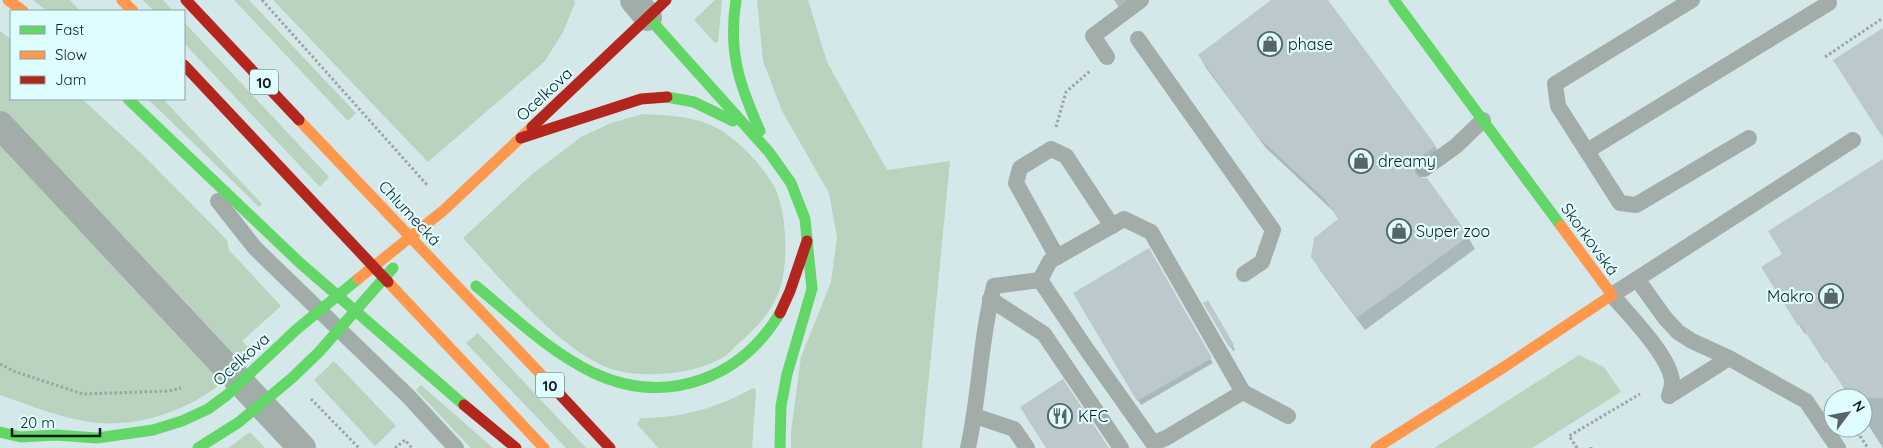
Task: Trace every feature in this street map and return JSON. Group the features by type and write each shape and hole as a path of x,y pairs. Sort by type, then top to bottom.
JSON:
{"main road":[{"path":"8,0 22,10"},
{"path":"122,0 132,10"},
{"name":"Chlumecká","path":"186,0 610,448"},
{"path":"736,0 732,32 735,67 741,87 770,153"},
{"name":"Skorkovská","path":"1376,448 1504,367 1612,295 1394,0"},
{"path":"649,6 683,59 770,153 786,174 799,199 805,218 812,290 787,374 782,406 780,448"},
{"name":"Ocelkova","path":"21,437 56,435 97,438 137,434 182,421 208,409 227,395 297,329 444,210 520,138 649,6"},
{"path":"185,66 544,448"},
{"path":"520,138 640,100 669,97 696,103 748,129"},
{"path":"129,100 161,128 269,235 429,378 516,448"},
{"name":"Ocelkova","path":"200,448 257,408 319,352 444,210"},
{"name":"10","path":"391,217 563,356 605,379 650,388 670,388 706,379 738,362 751,351 765,336 786,301 807,241"},
{"name":"Ocelkova","path":"0,432 21,437 41,448"}],"street":[{"path":"0,125 302,448"}],"lane":[{"path":"1107,57 1092,36 1141,0"},
{"path":"1692,0 1555,84 1558,106 1620,203 1636,205 1750,138"},
{"path":"1587,151 1829,2 1827,0"},
{"path":"1138,39 1273,230 1262,262 1244,274"},
{"path":"1424,169 1456,146 1483,120"},
{"path":"161,128 255,248 409,397 456,448"},
{"path":"1729,358 1669,396 1672,382 1670,370 1646,334 1612,295 1853,140"},
{"path":"1057,257 1016,183 1020,168 1051,149 1066,156 1112,226"},
{"path":"1040,280 1050,261 1124,219 1151,232 1243,392 1288,416"},
{"path":"1637,279 1665,318 1678,332 1806,400 1838,448"},
{"path":"1040,280 1153,443 1166,438 1243,392"},
{"path":"968,448 975,416 990,299 994,286 1040,280"},
{"path":"990,299 1044,334 1121,448"},
{"path":"975,416 1014,429 1026,448"},
{"path":"56,435 84,448"}],"path":[{"path":"262,0 428,186"},
{"path":"1825,57 1883,18"},
{"path":"1051,149 1066,92 1093,68"},
{"path":"0,364 16,372 83,394 169,391 185,387"},
{"path":"307,394 359,448"},
{"path":"1577,448 1569,436 1640,394"},
{"path":"396,448 405,440 412,448"}],"green space":[{"path":"33,0 70,0 79,10 46,10"},
{"path":"143,0 163,0 172,10 153,10"},
{"path":"234,0 249,0 356,113 348,121"},
{"path":"273,0 574,0 575,3 563,32 545,61 428,162"},
{"path":"715,0 722,0 718,42 715,43 694,20"},
{"path":"757,0 808,0 827,62 887,170 950,161 922,448 791,448 791,432 801,357 831,282 837,237 829,193 782,111 763,61"},
{"path":"185,23 329,177 320,187 185,44"},
{"path":"0,31 10,38 10,100 83,100 142,154 227,240 229,250 281,306 242,341 255,355 217,387 199,399 172,412 143,420 99,423 61,416 0,395"},
{"path":"149,100 164,100 262,204 259,207"},
{"path":"643,114 691,119 716,127 726,134 746,151 764,171 776,190 783,213 785,256 782,283 766,315 725,356 700,367 672,373 628,373 595,362 575,349 533,313 463,238 531,175 581,137 611,123"},
{"path":"478,333 586,448 566,448 466,343"},
{"path":"1579,355 1604,367 1621,392 1532,448 1434,448"},
{"path":"334,361 396,426 375,446 314,380"},
{"path":"421,385 493,448 471,448 416,390"},
{"path":"753,388 756,390 752,448 658,448 637,424 641,418 685,414 713,406"},
{"path":"250,432 265,448 228,448"}],"building":[{"path":"1271,0 1328,0 1436,146 1414,161 1416,163 1414,170 1419,178 1427,178 1469,236 1357,318 1311,257 1314,238 1338,219 1325,199 1257,136 1198,55"},
{"path":"1883,28 1883,138 1833,60"},
{"name":"Makro","path":"1883,159 1883,398 1873,398 1873,388 1844,388 1801,325 1798,326 1761,267 1782,254 1768,231"},
{"path":"1149,248 1212,358 1137,401 1073,293"},
{"path":"1208,300 1234,345 1229,347 1203,303"},
{"name":"KFC","path":"1063,379 1109,448 1046,448 1020,407"}],"traffic: fast":[{"path":"736,0 733,36 737,67 746,98 760,131"},
{"path":"1394,0 1561,226"},
{"path":"648,17 769,152 791,183 805,219 812,289 787,374 781,406 780,448"},
{"path":"667,97 694,102 733,121"},
{"path":"129,100 300,263 464,405"},
{"path":"198,448 239,422 292,378 319,352 393,268"},
{"path":"0,432 21,437 56,435 97,438 153,430 182,421 208,409 227,395 297,329 358,279"},
{"path":"476,286 526,328 579,366 608,379 638,386 669,387 703,379 715,374 747,353 765,334 780,313"}],"traffic: slow":[{"path":"8,0 22,10"},
{"path":"122,0 132,10"},
{"path":"299,120 551,385"},
{"path":"358,279 444,210 532,127"},
{"path":"1376,448 1504,367 1612,295 1561,226"},
{"path":"388,282 544,448"}],"traffic: jam":[{"path":"186,0 299,120"},
{"path":"532,127 666,0"},
{"path":"185,66 388,282"},
{"path":"521,138 641,99 667,97"},
{"path":"780,313 790,291 807,241"},
{"path":"551,385 610,448"},
{"path":"464,405 516,448"}],"place":[{"name":"phase","path":"1270,44"},
{"name":"dreamy","path":"1361,161"},
{"name":"Super zoo","path":"1399,231"},
{"name":"Makro","path":"1831,296"},
{"name":"KFC","path":"1060,416"}]}
